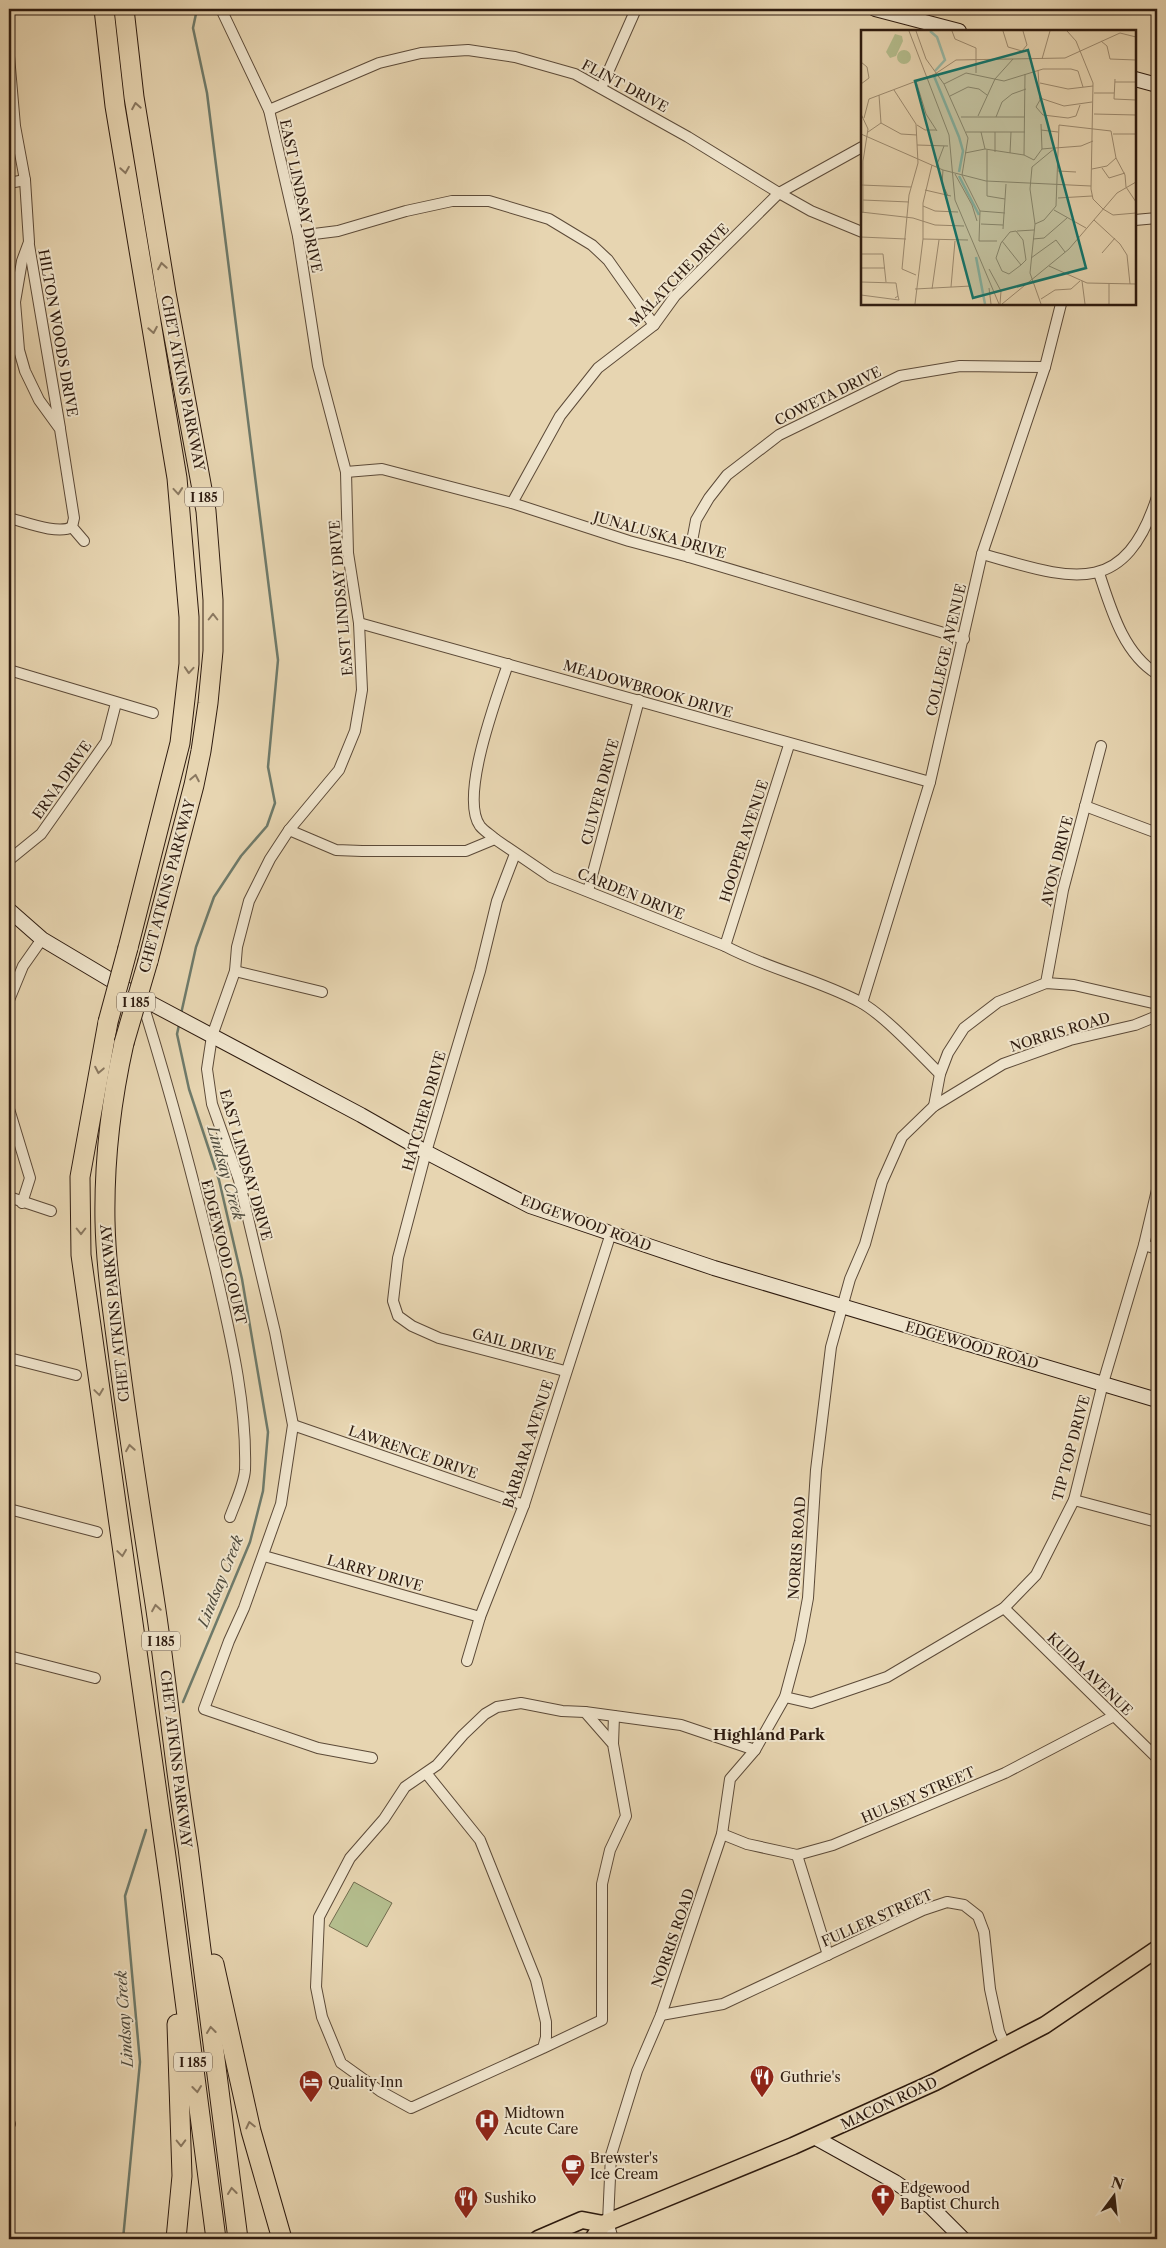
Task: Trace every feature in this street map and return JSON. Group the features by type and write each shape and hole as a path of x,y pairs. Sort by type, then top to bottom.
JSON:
{"highway":[{"name":"CHET ATKINS PARKWAY","path":"104,9 106,35 135,230 177,478 189,616 189,664 180,743 108,1022 80,1177 81,1255 170,1885 216,2239"},
{"name":"CHET ATKINS PARKWAY","path":"124,9 166,292 206,511 213,600 212,659 201,751 194,786 148,961 124,1043 115,1083 107,1157 105,1222 110,1285 129,1439 163,1654 178,1786 188,1848 238,2239"},
{"path":"188,1848 251,2131 282,2239"},
{"path":"170,1885 181,2099 182,2176 176,2239"}],"main road":[{"name":"MACON ROAD","path":"538,2239 582,2220 606,2223 814,2137 935,2082 1044,2025 1157,1949"},
{"path":"593,2239 606,2223"}],"street":[{"name":"EAST LINDSAY DRIVE","path":"221,9 269,110 298,236 318,366 346,472 348,553 359,623 362,690 355,731 339,770 289,830 270,859 249,901 237,947 235,971 212,1036 207,1069 212,1104 239,1180 275,1332 293,1425 281,1504 264,1556 244,1608 228,1641 204,1709 318,1748 372,1758"},
{"path":"601,88 636,9"},
{"path":"875,9 955,30"},
{"name":"FLINT DRIVE","path":"269,110 379,64 421,54 458,51 515,57 575,74 688,137 811,211 852,230 861,232"},
{"name":"HILTON WOODS DRIVE","path":"9,56 15,126 25,180 29,242 74,518 72,527"},
{"path":"1136,79 1157,85"},
{"name":"MALATCHE DRIVE","path":"512,503 560,416 598,368 654,325 675,296 779,193 861,148"},
{"path":"9,183 25,180"},
{"path":"298,236 338,231 406,211 452,202 489,201 549,220 592,245 608,260 654,325"},
{"path":"1136,220 1157,218"},
{"name":"HILTON WOODS DRIVE","path":"29,242 22,262 15,302 19,350 24,371 39,400 60,429"},
{"name":"COLLEGE AVENUE","path":"862,1003 930,782 982,554 1045,367 1061,305"},
{"name":"COWETA DRIVE","path":"689,557 696,520 709,498 727,476 779,434 900,376 960,366 1045,367"},
{"name":"JUNALUSKA DRIVE","path":"346,472 382,469 512,503 630,541 964,639"},
{"path":"982,554 1072,576 1099,573 1122,560 1139,541 1157,498"},
{"path":"9,518 56,530 67,530 72,527 84,541"},
{"path":"1099,573 1121,632 1143,665 1157,674"},
{"name":"MEADOWBROOK DRIVE","path":"359,623 639,700 790,745 930,782"},
{"path":"289,830 336,850 466,851 495,839 480,826 473,801 482,747 508,664"},
{"path":"9,670 153,713"},
{"name":"CULVER DRIVE","path":"588,891 639,700"},
{"name":"ERNA DRIVE","path":"9,860 41,834 106,742 116,703"},
{"name":"HOOPER AVENUE","path":"725,946 790,745"},
{"name":"AVON DRIVE","path":"1046,983 1063,890 1101,746"},
{"path":"1085,806 1157,834"},
{"name":"CARDEN DRIVE","path":"495,839 551,877 650,918 725,946 750,960 813,981 862,1003 940,1074"},
{"name":"HATCHER DRIVE","path":"456,1342 412,1326 398,1316 393,1301 398,1258 426,1152 480,971 497,901 515,854"},
{"name":"EDGEWOOD ROAD","path":"9,910 42,939 141,998 530,1206 714,1268 1157,1400"},
{"path":"9,1000 22,966 42,939"},
{"path":"235,971 322,992"},
{"path":"934,1106 940,1074 948,1053 964,1028 998,1002 1046,983 1074,985 1157,1004"},
{"name":"EDGEWOOD COURT","path":"141,998 178,1122 233,1345 242,1416 245,1472 230,1517"},
{"name":"NORRIS ROAD","path":"613,2239 606,2223 611,2155 638,2071 661,2015 722,1834 730,1779 755,1750 785,1697 800,1641 808,1598 816,1470 831,1347 850,1279 865,1244 882,1182 902,1137 934,1106 1003,1064 1070,1040 1134,1024 1157,1016"},
{"path":"9,1109 30,1178 22,1203"},
{"name":"TIP TOP DRIVE","path":"785,1697 811,1703 887,1678 1004,1608 1036,1575 1074,1500 1103,1383 1144,1245 1157,1190"},
{"path":"9,1197 22,1203 51,1211"},
{"name":"BARBARA AVENUE","path":"467,1661 480,1617 524,1505 565,1371 611,1233"},
{"path":"1144,1245 1157,1249"},
{"name":"GAIL DRIVE","path":"456,1342 565,1371"},
{"path":"9,1358 76,1375"},
{"name":"LAWRENCE DRIVE","path":"293,1425 524,1505"},
{"path":"1074,1500 1157,1522"},
{"path":"9,1509 97,1532"},
{"name":"LARRY DRIVE","path":"264,1556 480,1617"},
{"name":"KUIDA AVENUE","path":"1004,1608 1157,1758"},
{"path":"9,1656 95,1678"},
{"path":"614,1716 613,1744 626,1816 610,1850 602,1884 602,2020 411,2108 380,2091 341,2063 322,2016 316,1987 319,1917 350,1858 384,1819 405,1787 437,1765 463,1735 497,1707 521,1703 562,1711 585,1712 681,1725 755,1750"},
{"path":"585,1712 613,1744"},
{"name":"HULSEY STREET","path":"722,1834 747,1844 797,1854 833,1845 1005,1773 1114,1716"},
{"path":"426,1773 480,1840 536,1980 546,2022 546,2037 543,2048"},
{"path":"797,1854 828,1955"},
{"name":"FULLER STREET","path":"661,2015 724,2004 923,1910 948,1902 964,1905 978,1916 984,1932 990,1989 999,2031 1005,2045"},
{"path":"814,2137 895,2182 932,2207 963,2239"}],"green space":[{"path":"354,1882 392,1903 367,1947 329,1926"}],"waterway":[{"path":"181,1014 196,947 214,897 241,856 267,826 275,803 268,767 278,660 207,93 193,28 197,9"},
{"name":"Lindsay Creek","path":"179,1025 177,1034 189,1089 219,1180 242,1279 268,1432 263,1491 250,1542 183,1702"},
{"name":"Lindsay Creek","path":"123,2239 140,2062 125,1896 146,1830"}],"place":[{"name":"Guthrie's","path":"762,2098"},
{"name":"Quality Inn","path":"311,2103"},
{"name":"Midtown Acute Care","path":"487,2142"},
{"name":"Brewster's Ice Cream","path":"573,2187"},
{"name":"Edgewood Baptist Church","path":"883,2217"},
{"name":"Sushiko","path":"466,2219"}],"district":[{"name":"Highland Park","path":"769,1734"}]}
